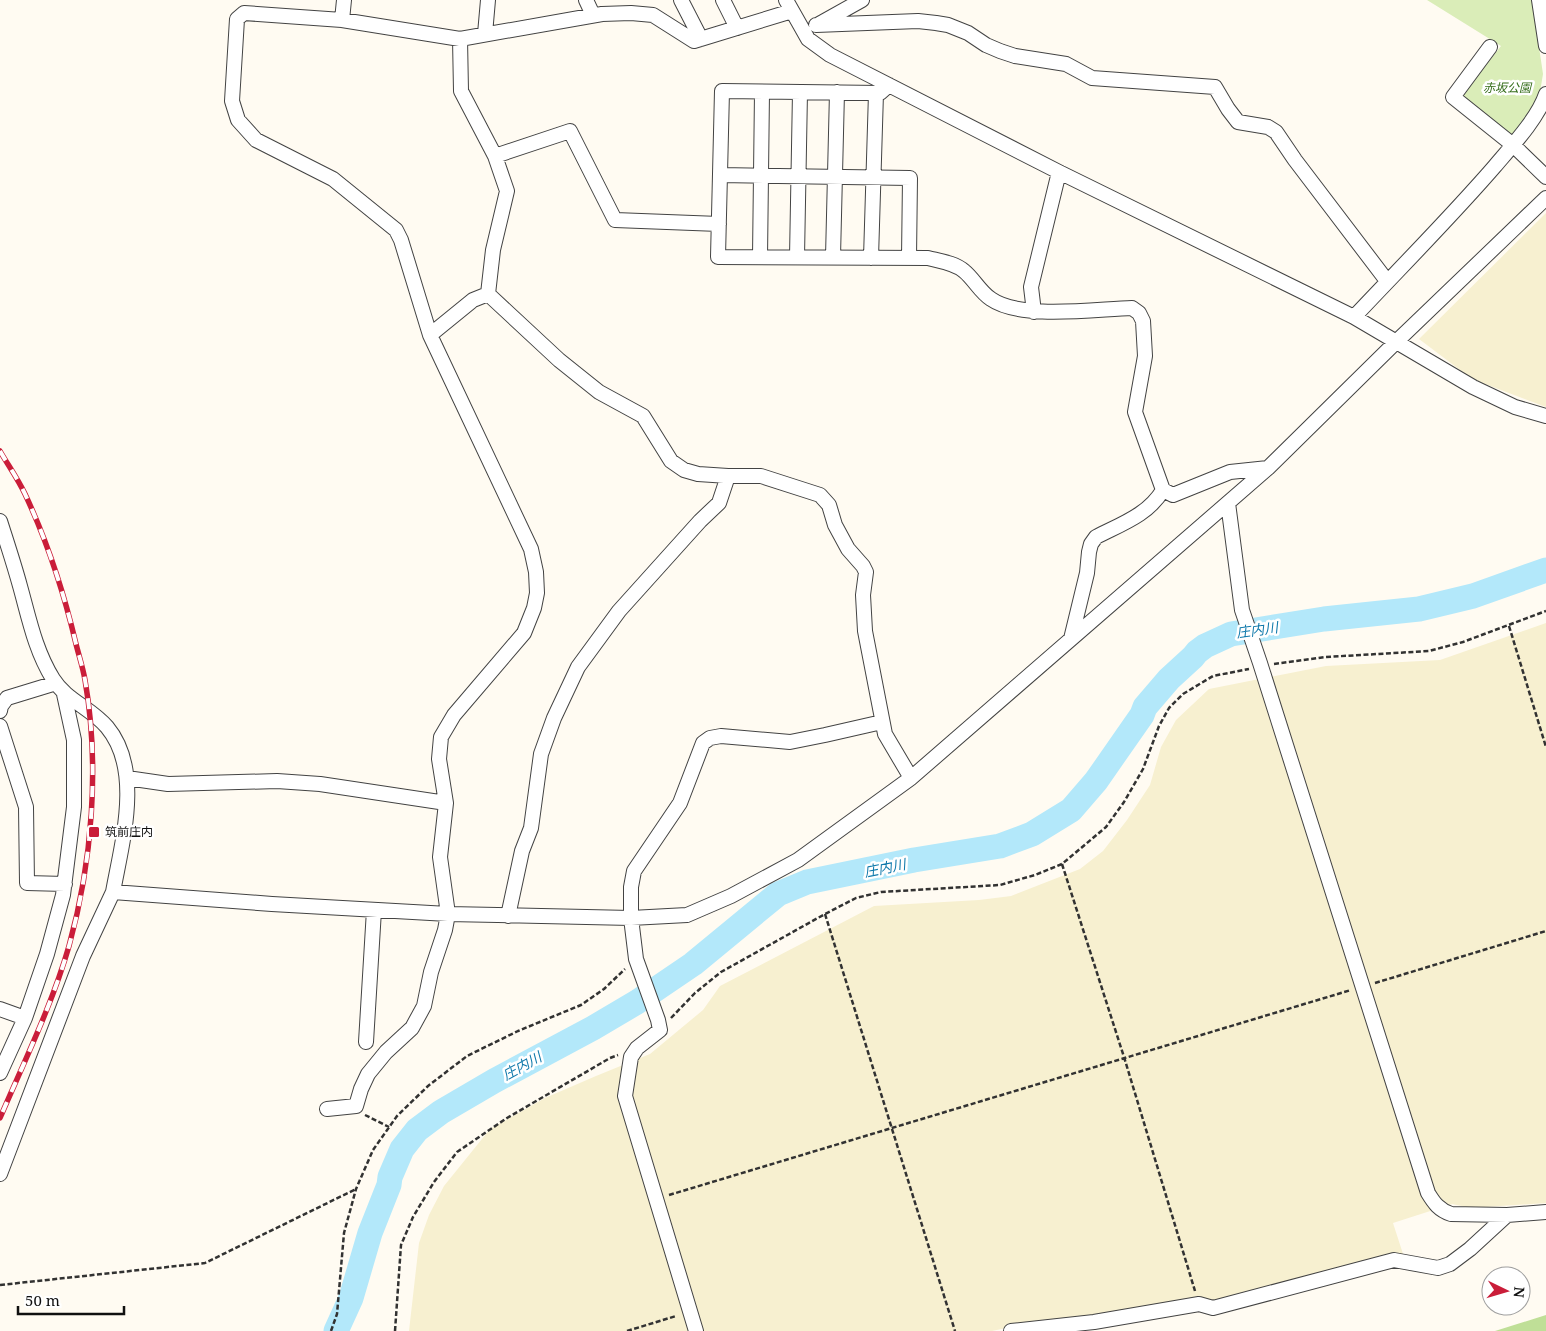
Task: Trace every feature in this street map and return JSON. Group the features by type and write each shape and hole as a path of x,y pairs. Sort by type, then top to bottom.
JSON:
{"street":[{"path":"342,20 344,0"},
{"path":"485,34 488,0"},
{"path":"586,0 593,15"},
{"path":"681,0 701,39"},
{"path":"723,0 737,28"},
{"path":"862,0 810,29 808,38 830,56 1059,172 1354,317 1473,387 1515,407 1546,416"},
{"path":"1539,0 1546,46"},
{"path":"327,1110 356,1106 368,1074 386,1052 412,1028 424,1006 431,972 445,930 448,914 440,857 446,802 439,759 441,737 454,715 524,633 534,608 537,593 536,572 531,549 430,335 401,240 396,230 333,179 256,140 238,120 232,101 236,19 244,13 342,20 460,39 593,15 631,13 653,16 694,41 737,28 789,5 810,29"},
{"path":"810,29 918,21 936,23 948,25 968,33 986,45 1000,51 1015,56 1066,64 1092,78 1215,86 1238,122 1268,126 1276,132 1295,160 1388,281"},
{"path":"460,39 461,92 496,156 508,191 493,250 488,294"},
{"path":"1490,47 1453,97 1513,145 1546,177"},
{"path":"889,85 880,93 722,91 718,257 928,258 946,262 964,270 990,299 1012,308 1034,312 1132,308 1140,313 1143,321 1145,356 1135,412 1163,490 1173,494 1230,472 1268,468"},
{"path":"760,257 762,92"},
{"path":"797,257 800,92"},
{"path":"833,258 837,92"},
{"path":"871,258 876,93"},
{"path":"1354,317 1513,145 1543,103 1546,94"},
{"path":"496,156 570,131 615,220 719,224"},
{"path":"1034,312 1031,287 1059,172"},
{"path":"720,175 910,178 909,258"},
{"path":"113,892 448,914 631,918 688,915 731,896 798,860 911,778 1268,468 1546,198"},
{"path":"430,335 473,300 488,294"},
{"path":"488,294 559,360 585,381 599,392 643,416 671,461 684,470 698,474 761,476 820,495 829,505 835,525 848,549 866,572 863,595 865,630 884,734 911,778"},
{"path":"508,916 522,851 531,828 541,754 554,718 578,667 619,610 700,521 719,503 728,476"},
{"path":"1071,639 1087,574 1091,544 1096,537 1142,513 1156,502 1163,490"},
{"path":"1228,503 1242,610 1428,1193 1436,1206 1451,1214 1507,1215 1546,1212"},
{"path":"0,521 32,634 43,659 60,688 74,740 74,807 63,895 47,954 24,1018 0,1073"},
{"path":"0,711 7,698 60,688 107,727 118,744 127,778 127,816 113,892 83,956 0,1174"},
{"path":"696,1331 625,1096 631,1057 659,1025 636,959 631,918 631,887 634,870 680,804 702,743 710,738 721,736 790,742 882,722"},
{"path":"0,726 26,807 27,883 64,884"},
{"path":"127,778 168,784 277,781 320,784 446,802"},
{"path":"366,1042 374,910"},
{"path":"0,1009 24,1018"},
{"path":"1012,1331 1094,1322 1199,1304 1213,1308 1394,1260 1438,1268 1450,1264 1470,1249 1507,1215"}],"path":[{"path":"659,1025 695,992 721,972 856,898 881,892 1000,885 1035,875 1062,864 1106,826 1124,802 1143,768 1159,726 1169,708 1183,694 1213,676 1260,665 1326,657 1428,651 1464,642 1546,611"},
{"path":"1508,626 1546,747"},
{"path":"1062,864 1124,1057 1199,1304"},
{"path":"825,914 954,1331"},
{"path":"655,1199 1546,931"},
{"path":"332,1331 337,1314 344,1233 356,1189 373,1150 397,1116 428,1086 466,1056 518,1030 581,1005 604,989 636,959"},
{"path":"395,1331 401,1245 412,1217 434,1182 457,1152 507,1118 610,1058 637,1048"},
{"path":"356,1106 359,1112 389,1128"},
{"path":"0,1285 205,1263 356,1189"},
{"path":"627,1331 690,1312"}],"shaded area":[{"path":"1546,213 1546,407 1472,379 1419,339"},
{"path":"1546,623 1546,1203 1471,1208 1452,1204 1393,1223 1404,1257 1213,1302 1021,1325 992,1331 409,1331 419,1243 429,1215 444,1186 490,1129 545,1098 650,1054 703,1010 720,986 874,906 979,900 1011,896 1080,869 1103,851 1127,820 1150,785 1161,747 1176,720 1209,689 1326,666 1440,660"}],"green space":[{"name":"赤坂公園","path":"1427,0 1532,0 1543,74 1539,98 1509,139 1460,98 1501,46"},
{"path":"1546,1315 1546,1331 1495,1331"}],"waterway":[{"name":"庄内川","path":"336,1331 351,1298 370,1233 389,1185 390,1177 402,1149 417,1130 441,1112 494,1081 637,1002 693,964 778,894 807,882 914,860 1000,846 1032,834 1071,810 1096,781 1142,715 1145,707 1169,679 1205,646 1231,634 1324,619 1419,609 1473,596 1546,570"}],"railway":[{"path":"0,451 25,494 33,512 48,549 66,606 85,680 90,713 93,780 88,848 77,914 69,946 46,1012 0,1118"}],"place":[{"name":"筑前庄内","path":"94,832"}]}
